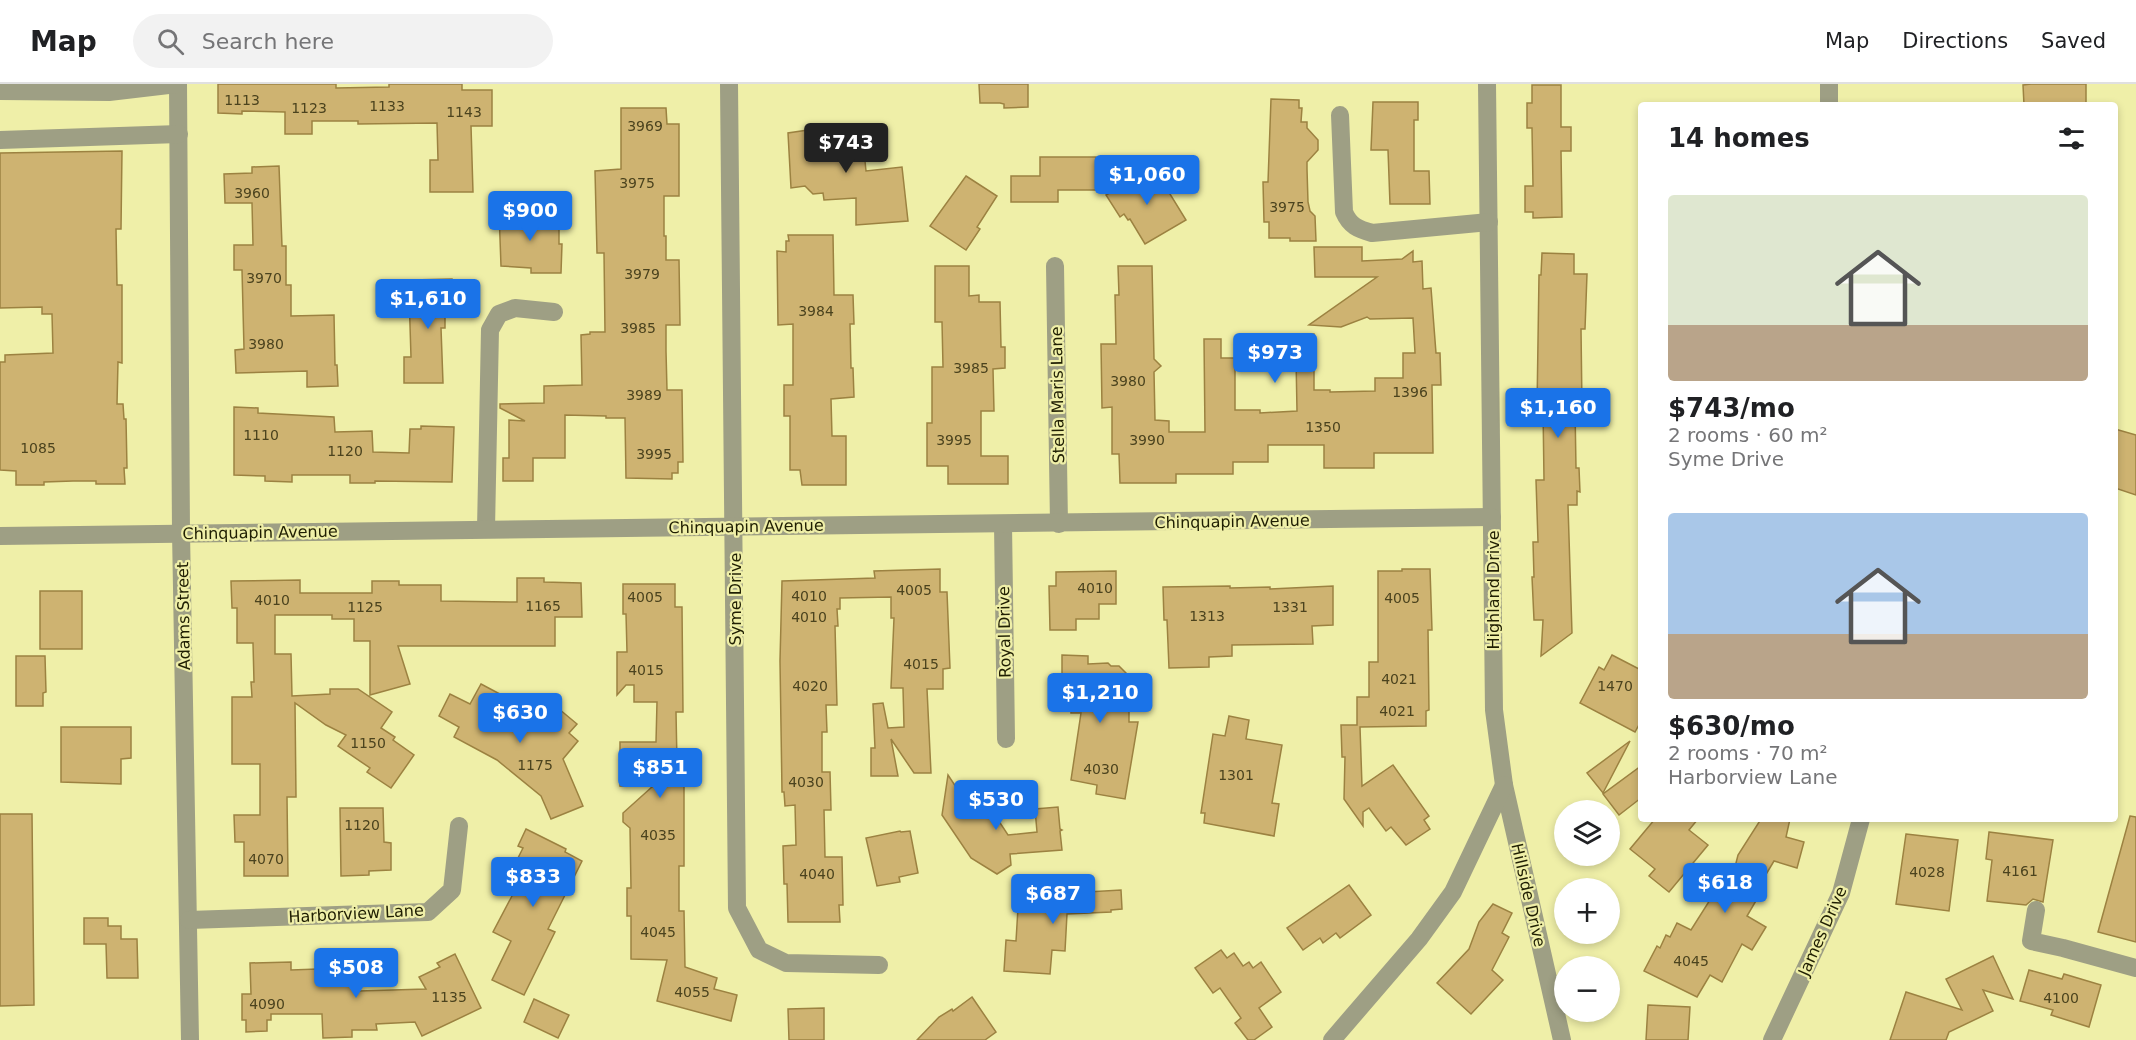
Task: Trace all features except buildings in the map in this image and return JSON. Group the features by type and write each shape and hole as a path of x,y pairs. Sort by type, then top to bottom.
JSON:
{"street":[{"path":"0,92 109,92 177,84"},
{"name":"Adams Street","path":"177,84 181,532 190,1040"},
{"name":"Syme Drive","path":"729,84 737,908 759,950 786,963 879,965"},
{"name":"Highland Drive","path":"1487,84 1494,710 1504,785"},
{"path":"1829,84 1830,102"},
{"path":"1340,115 1344,212 1348,221 1357,229 1372,233 1489,222"},
{"path":"0,140 179,134"},
{"name":"Stella Maris Lane","path":"1055,266 1059,524"},
{"path":"486,529 490,330 499,314 514,308 554,312"},
{"name":"Chinquapin Avenue","path":"0,536 1492,517"},
{"name":"Royal Drive","path":"1003,524 1006,739"},
{"path":"1332,1040 1419,939 1453,892 1504,785"},
{"name":"Hillside Drive","path":"1504,785 1562,1040"},
{"name":"James Drive","path":"1772,1040 1841,893 1860,822"},
{"name":"Harborview Lane","path":"189,920 429,912 452,890 459,826"},
{"path":"2036,910 2031,941 2136,968"}]}
